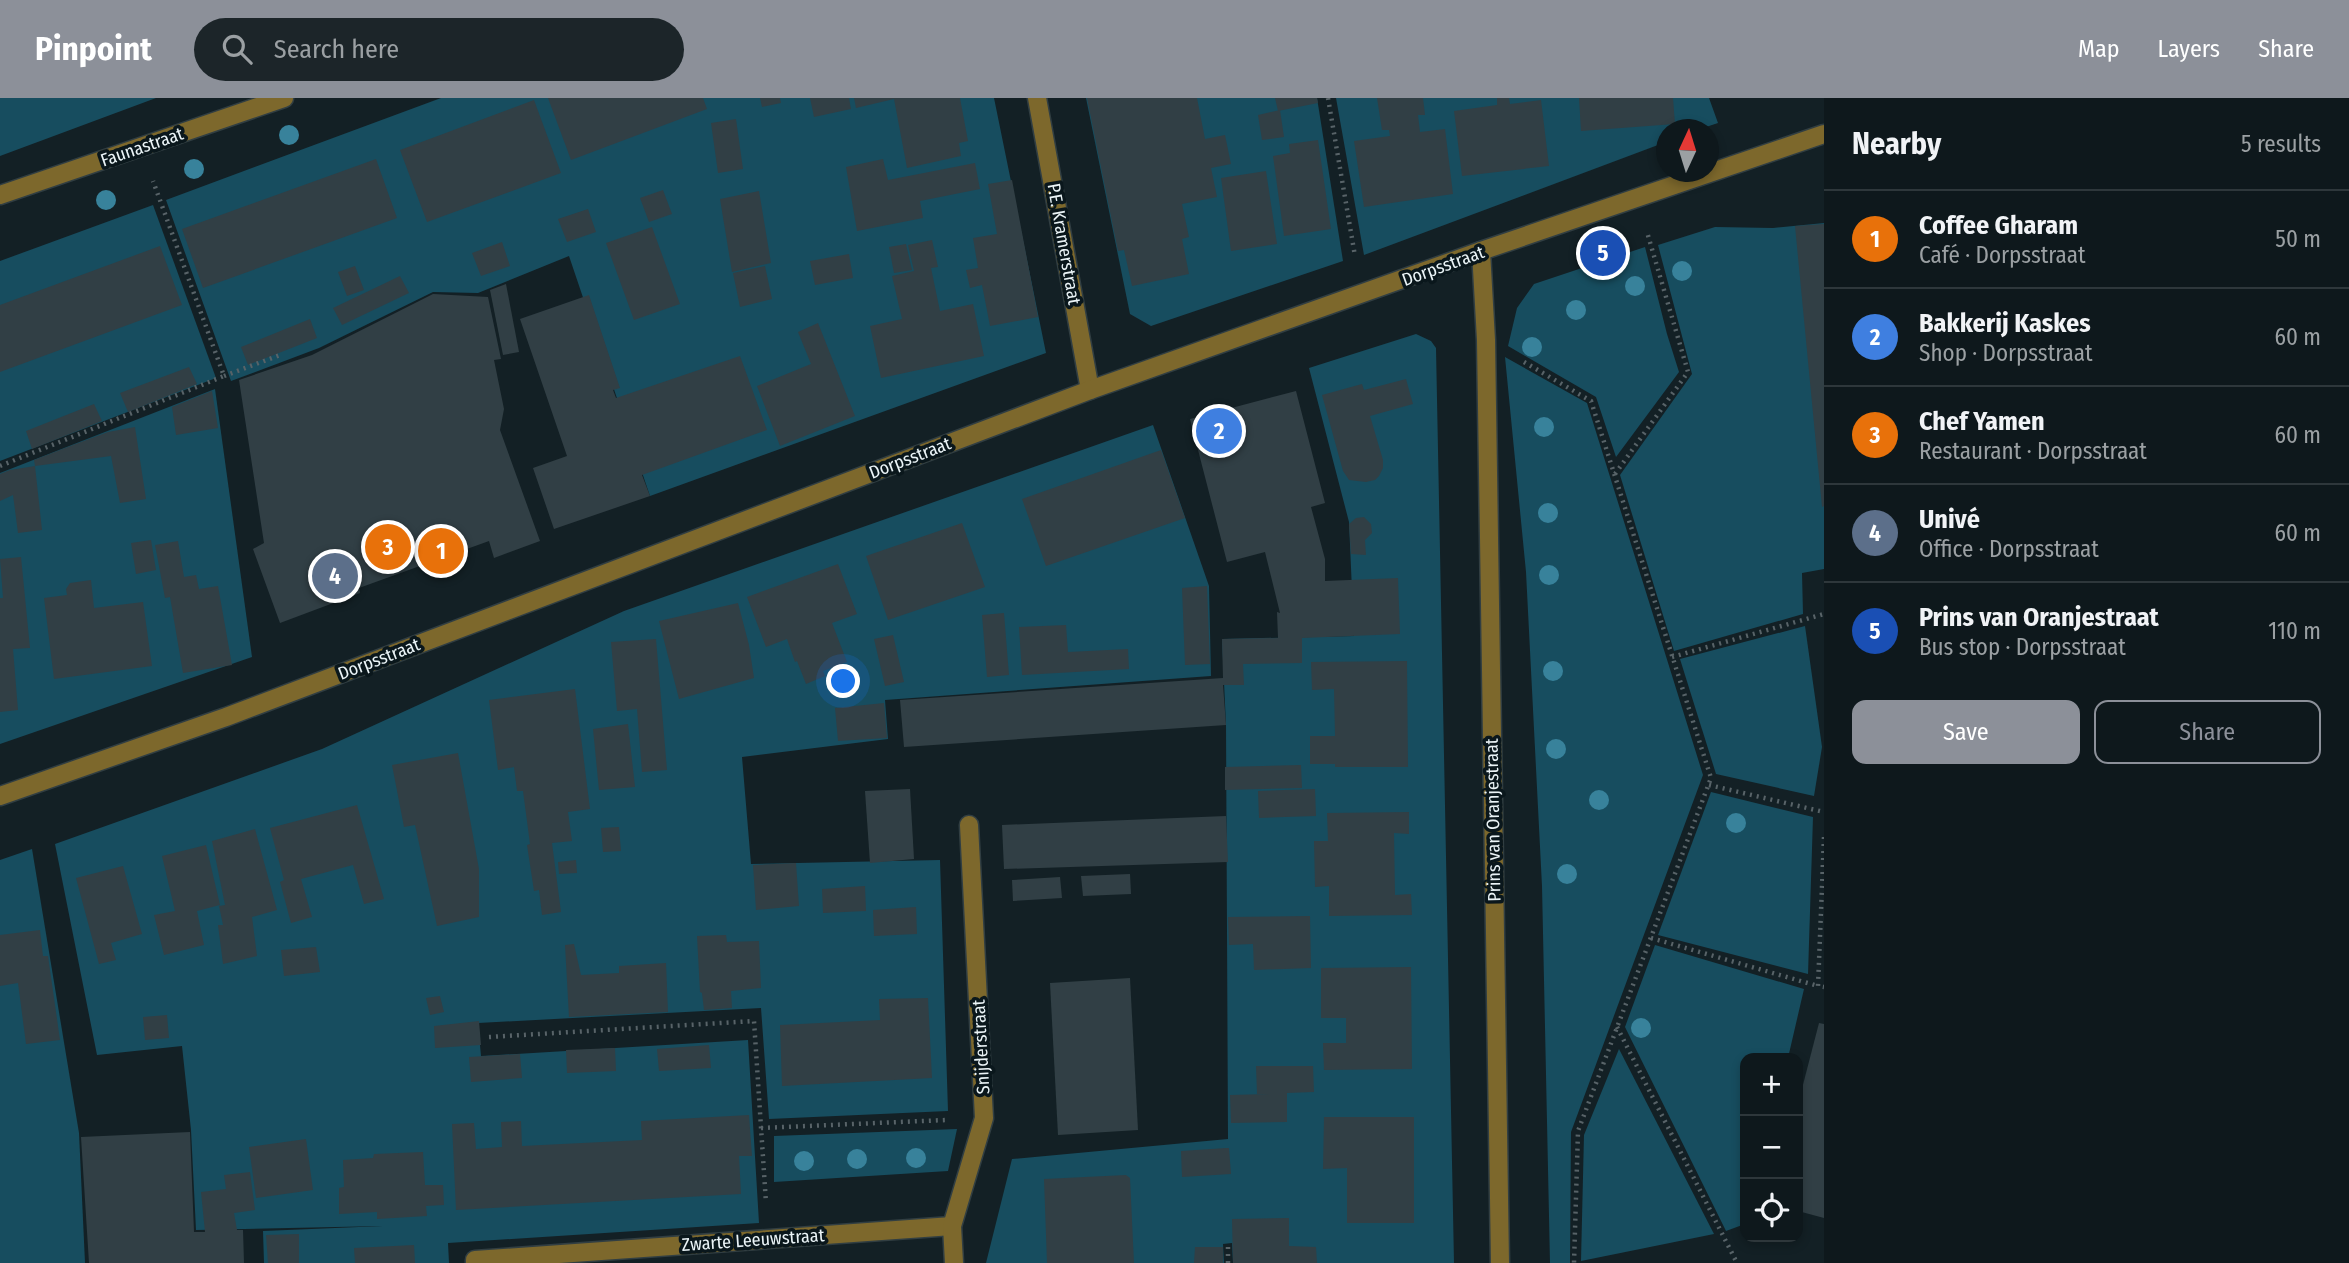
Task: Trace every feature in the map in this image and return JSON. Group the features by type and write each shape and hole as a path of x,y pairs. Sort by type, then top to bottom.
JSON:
{"street":[{"name":"Faunastraat","path":"0,195 285,98"},
{"name":"P.E. Kramerstraat","path":"1037,98 1090,390"},
{"name":"Dorpsstraat","path":"0,796 226,718 1090,390 1481,251 1824,134"},
{"name":"Prins van Oranjestraat","path":"1481,251 1486,340 1500,1263"},
{"name":"Snijderstraat","path":"954,1263 952,1226 985,1118 969,825"},
{"name":"Zwarte Leeuwstraat","path":"475,1263 475,1260 952,1226"}],"path":[{"path":"1328,98 1353,251 1370,292"},
{"path":"141,147 224,376"},
{"path":"1614,474 1688,372 1637,197"},
{"path":"1486,340 1591,401 1711,778 1578,1131 1574,1263"},
{"path":"0,466 280,355"},
{"path":"1672,657 1824,614"},
{"path":"1709,785 1824,812"},
{"path":"1651,938 1821,987 1824,837"},
{"path":"489,1037 754,1021 768,1239"},
{"path":"1617,1027 1737,1263"},
{"path":"761,1128 985,1118"},
{"path":"1228,1247 1228,1263"}],"shaded area":[{"path":"0,98 156,98 0,156"},
{"path":"441,98 994,98 1046,353 650,496 569,256 478,293 433,292 319,348 231,381 166,200"},
{"path":"1086,98 1317,98 1343,261 1151,326 1130,314"},
{"path":"1336,98 1709,98 1717,119 1656,119 1656,146 1364,255"},
{"path":"153,205 216,378 0,461 0,261"},
{"path":"1824,223 1824,569 1802,573 1803,614 1674,651 1620,475 1692,374 1658,245 1715,227 1773,228"},
{"path":"1645,247 1679,372 1616,457 1596,397 1508,346 1517,308 1534,284"},
{"path":"1416,334 1431,341 1436,348 1454,1263 1233,1263 1232,1243 1223,1244 1224,1263 986,1263 1012,1159 1228,1139 1226,725 1222,639 1354,636 1349,522 1309,368"},
{"path":"1505,357 1587,403 1703,775 1571,1132 1570,1263 1550,1263 1542,886 1526,572"},
{"path":"215,389 252,657 0,744 0,473"},
{"path":"1153,425 1209,586 1211,676 885,700 888,739 742,757 751,864 940,860 948,1111 769,1119 761,1008 478,1023 481,1056 748,1040 759,1223 448,1243 449,1263 264,1263 263,1231 383,1226 196,1230 191,1130 182,1046 97,1055 55,844 322,749 624,611"},
{"path":"1805,626 1822,747 1814,796 1716,774 1680,659"},
{"path":"1711,792 1813,817 1808,974 1658,935"},
{"path":"32,849 79,1133 85,1263 0,1263 0,860"},
{"path":"1655,945 1804,989 1789,1053 1740,1053 1740,1226 1726,1231 1625,1027"},
{"path":"1619,1049 1714,1234 1581,1261 1584,1135"},
{"path":"957,1129 948,1171 774,1182 774,1136"}],"building":[{"path":"548,98 703,98 707,109 571,160"},
{"path":"760,98 780,98 781,103 762,107"},
{"path":"810,98 849,98 851,109 814,117"},
{"path":"854,98 960,98 968,141 959,143 961,156 907,168 894,99 856,108"},
{"path":"1087,98 1197,98 1205,139 1225,135 1231,164 1211,168 1217,197 1182,204 1189,237 1182,239 1189,274 1132,286 1124,250 1118,251"},
{"path":"1275,98 1317,98 1318,103 1278,111"},
{"path":"1377,98 1423,98 1425,115 1418,115 1420,132 1445,129 1453,194 1364,207 1354,141 1390,136 1389,130 1382,130"},
{"path":"1497,98 1509,98 1510,104 1541,100 1549,166 1462,176 1454,111 1497,105"},
{"path":"1579,98 1673,98 1675,119 1656,119 1656,125 1581,131"},
{"path":"534,100 561,173 427,222 400,150"},
{"path":"1280,110 1284,137 1262,140 1258,115"},
{"path":"736,119 743,169 718,173 711,123"},
{"path":"1318,140 1331,229 1284,236 1273,156 1290,153 1289,144"},
{"path":"376,159 397,218 203,288 182,229"},
{"path":"883,159 888,180 975,163 980,189 920,201 923,218 857,231 846,167"},
{"path":"1266,171 1277,244 1231,251 1221,178"},
{"path":"1012,180 1038,317 990,326 982,285 970,288 966,270 978,268 973,238 997,234 988,184"},
{"path":"663,190 672,214 649,222 640,198"},
{"path":"759,191 771,263 732,272 720,199"},
{"path":"588,209 596,232 567,242 558,219"},
{"path":"1824,224 1824,506 1822,507 1795,226"},
{"path":"652,227 680,304 634,320 606,243"},
{"path":"932,240 938,267 931,268 940,311 973,304 984,356 881,378 870,326 902,319 892,276 914,271 908,245"},
{"path":"502,242 510,266 481,276 472,253"},
{"path":"906,244 912,270 894,273 889,247"},
{"path":"160,246 182,305 0,372 0,305"},
{"path":"849,254 853,278 815,285 810,261"},
{"path":"355,266 364,290 347,296 338,272"},
{"path":"765,266 772,299 740,307 733,273"},
{"path":"400,276 409,293 342,325 333,308"},
{"path":"506,284 519,352 503,355 490,290"},
{"path":"433,294 488,297 501,359 494,360 504,409 500,430 540,541 494,558 489,541 359,588 360,593 280,623 253,549 264,543 239,380 312,355"},
{"path":"589,295 620,388 613,390 616,398 740,356 767,430 642,475 650,496 554,529 533,468 567,456 520,319"},
{"path":"310,319 317,338 248,365 241,347"},
{"path":"818,323 855,416 780,446 757,386 811,364 798,332"},
{"path":"189,367 197,384 128,412 120,393"},
{"path":"1406,379 1413,404 1370,416 1383,460 1379,476 1366,482 1349,480 1343,471 1322,395 1362,384 1364,390"},
{"path":"212,391 218,428 176,435 172,407"},
{"path":"1296,391 1325,503 1311,507 1325,559 1325,581 1398,578 1400,634 1302,638 1302,663 1243,664 1244,685 1223,685 1226,725 904,747 900,700 1223,678 1222,639 1278,638 1277,612 1280,613 1265,552 1227,562 1190,419"},
{"path":"94,404 102,421 32,449 26,431"},
{"path":"135,427 146,499 120,503 111,456 35,466 34,460 108,432"},
{"path":"1161,450 1185,518 1046,566 1022,499"},
{"path":"35,466 42,530 18,533 13,495 0,501 0,474"},
{"path":"1364,517 1371,524 1372,533 1365,540 1366,555 1351,554 1349,524 1356,518"},
{"path":"962,523 985,587 888,620 866,556"},
{"path":"151,540 156,570 136,574 131,543"},
{"path":"178,541 184,577 196,575 199,589 218,586 232,665 183,673 170,597 165,598 155,545"},
{"path":"21,557 30,648 13,649 18,710 0,712 0,598 3,598 0,559"},
{"path":"838,564 857,614 832,623 847,662 823,671 825,676 806,684 787,639 766,647 747,597"},
{"path":"91,580 94,608 143,602 152,666 54,679 44,598 67,595 66,589 70,583"},
{"path":"1207,586 1210,664 1185,665 1182,588"},
{"path":"738,603 754,678 679,699 659,621"},
{"path":"1004,613 1009,675 987,677 982,615"},
{"path":"1066,625 1068,652 1128,649 1129,669 1022,675 1019,627"},
{"path":"893,635 904,682 885,686 874,639"},
{"path":"656,639 667,770 642,772 637,709 617,711 611,642"},
{"path":"1407,661 1408,767 1335,767 1335,764 1310,764 1310,736 1335,736 1334,689 1312,690 1311,662"},
{"path":"575,689 590,809 568,812 572,841 552,843 561,912 542,915 539,890 534,891 523,791 517,791 514,767 498,770 489,700"},
{"path":"884,703 887,738 838,741 835,708"},
{"path":"628,724 635,787 599,790 593,729"},
{"path":"458,753 479,869 479,917 437,926 415,825 404,827 392,765"},
{"path":"1301,765 1302,788 1225,790 1225,767"},
{"path":"910,789 914,859 870,863 865,791"},
{"path":"1315,789 1316,816 1259,818 1258,791"},
{"path":"357,805 384,899 364,904 353,865 301,879 312,917 291,923 280,882 284,880 270,828"},
{"path":"1409,812 1409,834 1394,833 1395,895 1411,894 1412,915 1329,916 1329,886 1315,887 1314,841 1328,841 1327,813"},
{"path":"1226,816 1228,862 1004,869 1002,825"},
{"path":"619,827 621,851 603,852 601,828"},
{"path":"255,829 277,910 252,917 257,956 223,964 218,925 223,925 219,906 225,905 212,841"},
{"path":"206,845 220,905 197,911 204,945 164,955 154,915 175,911 162,856"},
{"path":"576,860 577,873 559,874 558,862"},
{"path":"796,863 799,906 756,910 753,865"},
{"path":"123,866 142,934 111,943 116,960 99,964 76,878"},
{"path":"1130,874 1131,894 1083,896 1081,876"},
{"path":"1060,877 1062,898 1013,901 1012,880"},
{"path":"865,886 866,911 823,913 822,889"},
{"path":"916,907 917,934 874,936 873,910"},
{"path":"1310,916 1311,968 1254,970 1253,944 1229,945 1228,917"},
{"path":"40,930 43,956 48,956 60,1040 26,1044 18,983 0,986 0,935"},
{"path":"726,935 727,942 759,941 761,988 731,991 732,1008 704,1010 700,992 697,936"},
{"path":"574,944 581,975 619,973 619,966 666,963 668,1012 569,1017 565,945"},
{"path":"316,947 320,972 284,976 281,950"},
{"path":"1411,967 1412,1069 1324,1070 1323,1043 1346,1043 1346,1018 1321,1018 1321,968"},
{"path":"1130,978 1138,1130 1058,1135 1050,983"},
{"path":"440,996 444,1012 430,1015 426,998"},
{"path":"928,998 932,1078 782,1086 780,1025 880,1020 879,999"},
{"path":"167,1015 169,1038 145,1040 143,1017"},
{"path":"479,1021 481,1045 435,1048 434,1026"},
{"path":"1819,1023 1824,1024 1824,1218 1803,1212 1803,1085"},
{"path":"709,1045 711,1068 659,1071 657,1049"},
{"path":"615,1048 616,1071 567,1073 566,1050"},
{"path":"520,1054 522,1078 471,1082 469,1057"},
{"path":"1256,1066 1313,1066 1314,1092 1287,1093 1287,1122 1231,1123 1230,1095 1269,1094 1257,1094"},
{"path":"749,1115 752,1156 739,1156 741,1194 456,1210 452,1124 474,1123 476,1149 502,1147 501,1122 521,1121 522,1146 642,1140 641,1121"},
{"path":"1324,1117 1414,1117 1414,1223 1347,1223 1347,1168 1323,1169"},
{"path":"190,1132 194,1232 205,1232 201,1192 226,1189 224,1175 250,1172 255,1210 234,1213 237,1230 243,1230 244,1263 89,1263 81,1137"},
{"path":"306,1139 313,1190 256,1198 249,1147"},
{"path":"1229,1148 1231,1174 1182,1177 1181,1151"},
{"path":"423,1152 425,1185 443,1185 444,1205 426,1206 427,1216 377,1219 377,1212 339,1214 339,1188 344,1187 343,1160 373,1158 374,1154"},
{"path":"1126,1175 1130,1178 1134,1263 1047,1263 1044,1179"},
{"path":"1289,1218 1289,1246 1316,1247 1317,1263 1233,1263 1232,1219"},
{"path":"299,1234 299,1263 268,1263 266,1235"},
{"path":"414,1245 415,1263 355,1263 354,1248"},
{"path":"1195,1247 1223,1247 1223,1263 1194,1263"}],"place":[{"name":"Prins van Oranjestraat","path":"1603,253"},
{"name":"Bakkerij Kaskes","path":"1219,431"},
{"name":"Chef Yamen","path":"388,547"},
{"name":"Coffee Gharam","path":"441,551"},
{"name":"Univé","path":"335,576"}]}
